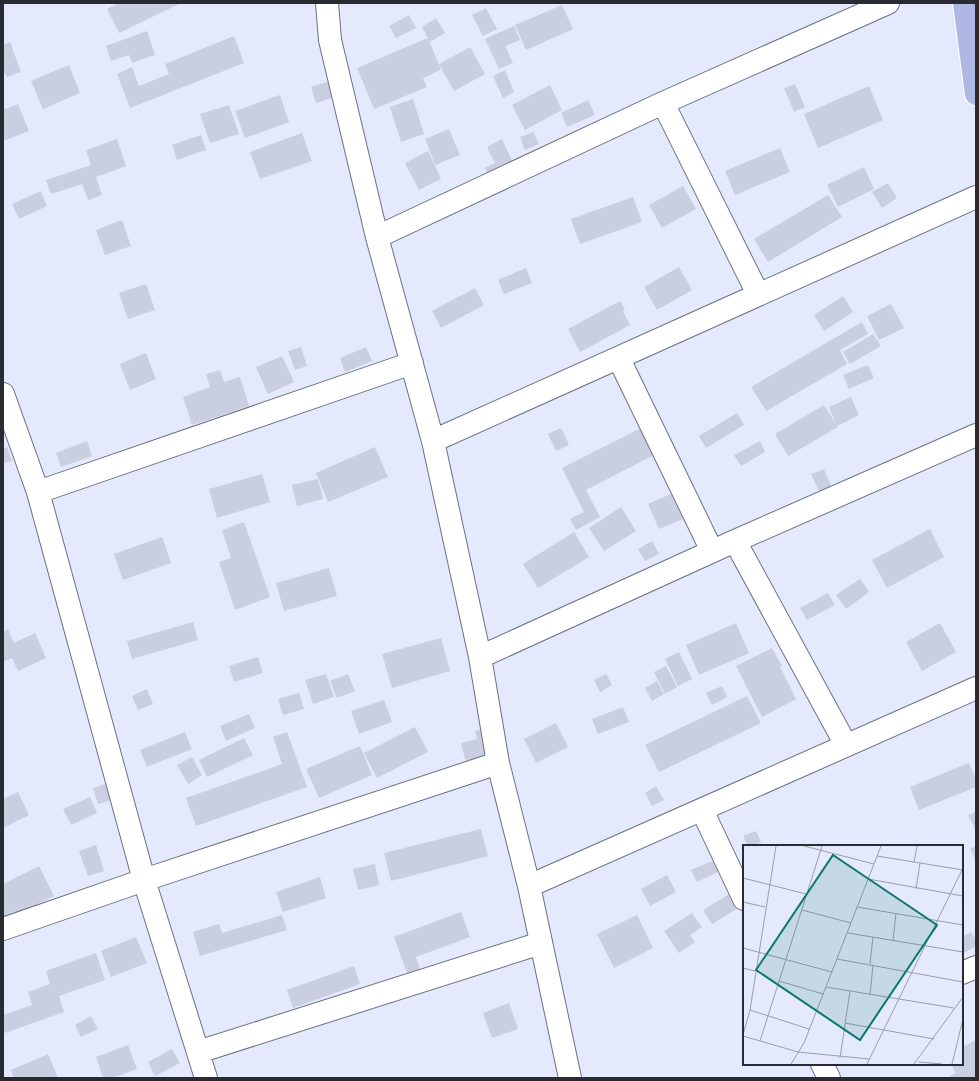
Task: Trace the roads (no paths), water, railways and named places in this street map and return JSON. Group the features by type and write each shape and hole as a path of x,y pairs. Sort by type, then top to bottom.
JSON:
{"main road":[{"path":"964,3 976,94"}],"street":[{"path":"377,237 664,103 888,3"},
{"path":"330,4 330,40 377,237 433,441 480,657 498,763 529,886 570,1078"},
{"path":"664,103 758,294"},
{"path":"433,441 976,197"},
{"path":"618,359 712,551"},
{"path":"38,492 412,363"},
{"path":"3,394 38,492 144,880 206,1078"},
{"path":"480,657 712,551 976,435"},
{"path":"735,541 846,745"},
{"path":"529,886 976,688"},
{"path":"3,929 144,880 498,763"},
{"path":"702,810 743,897"},
{"path":"198,1052 542,943"},
{"path":"963,972 976,967"},
{"path":"822,1065 829,1078"}]}
